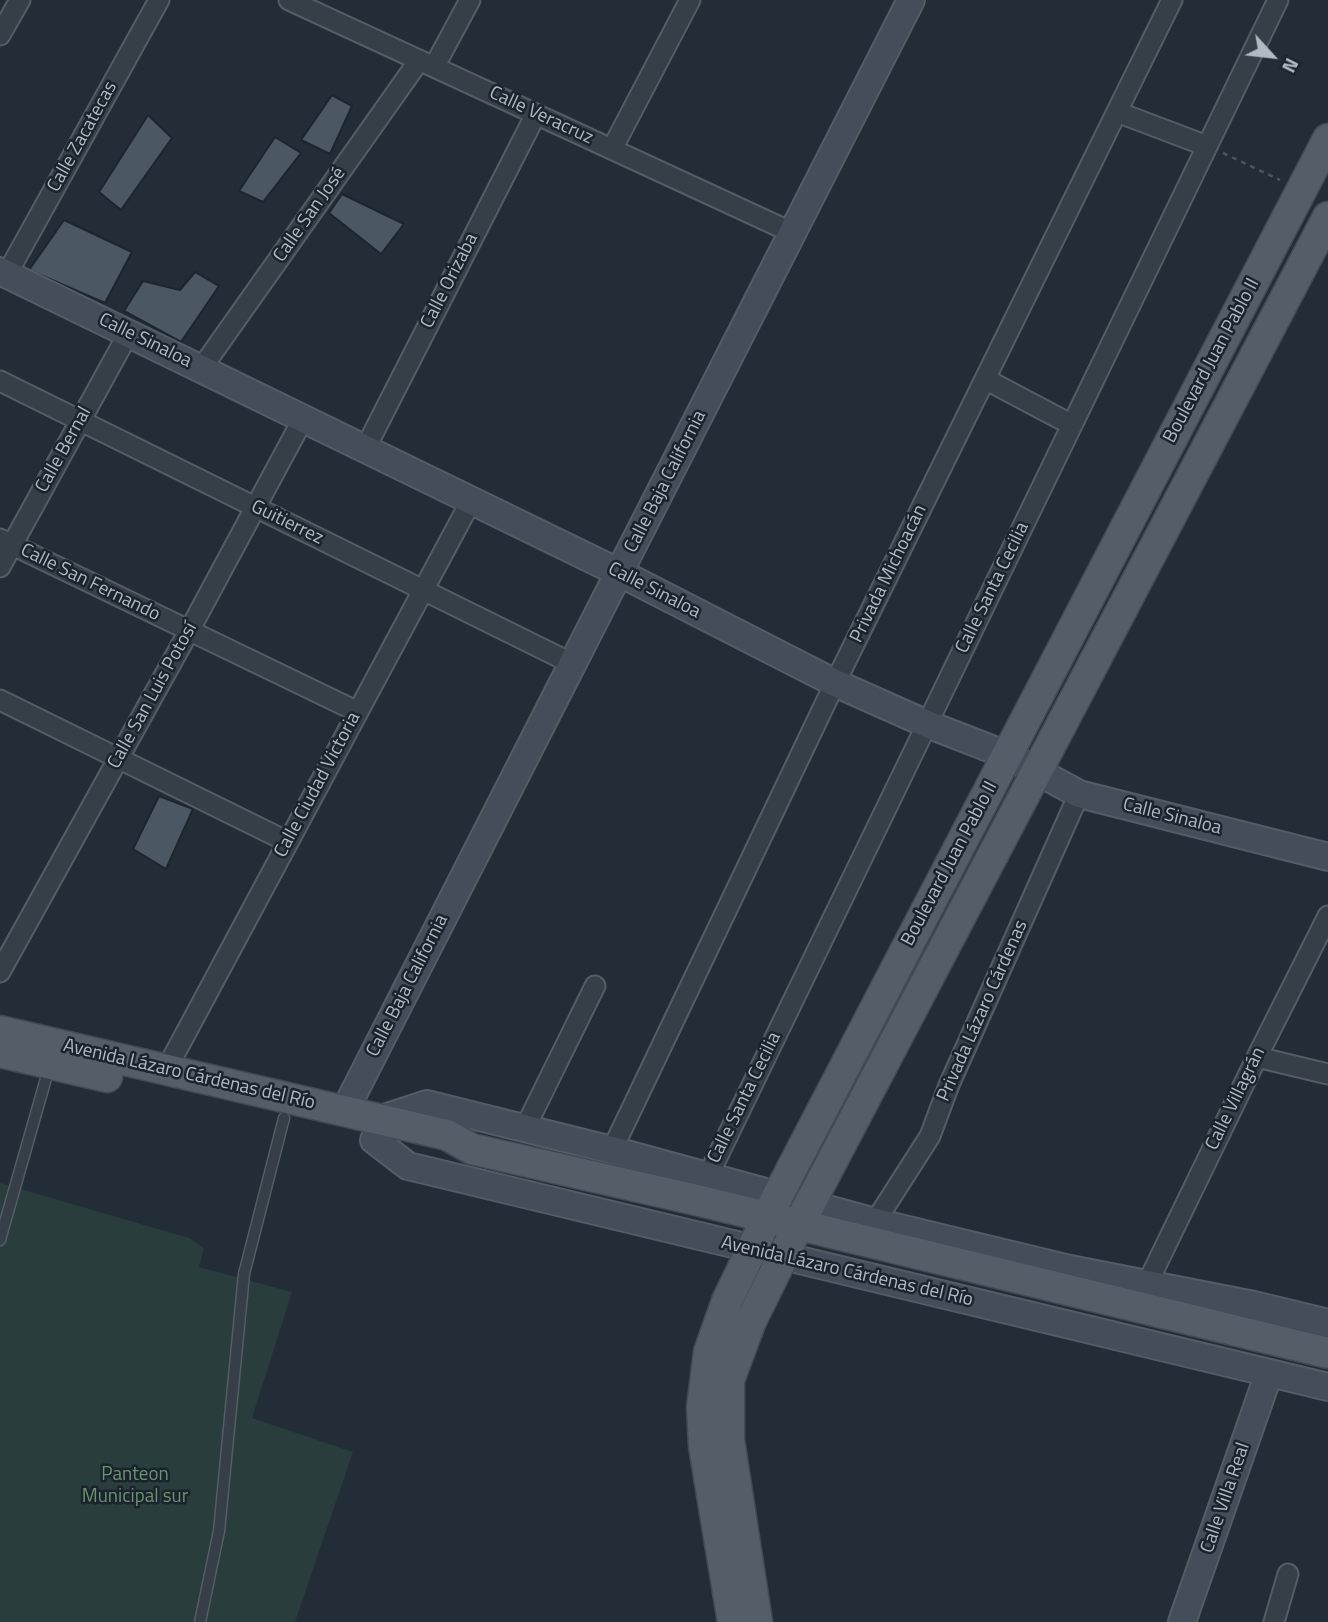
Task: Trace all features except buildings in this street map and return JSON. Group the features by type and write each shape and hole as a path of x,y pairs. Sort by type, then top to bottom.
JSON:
{"main road":[{"name":"Boulevard Juan Pablo II","path":"733,1622 704,1446 702,1407 709,1352 727,1301 772,1206 1328,139"},
{"name":"Boulevard Juan Pablo II","path":"757,1622 730,1440 729,1380 751,1321 804,1215 1328,217"},
{"name":"Avenida Lázaro Cárdenas del Río","path":"0,1031 53,1054 284,1118 376,1130"},
{"name":"Avenida Lázaro Cárdenas del Río","path":"0,1052 53,1054 166,1070 344,1112 376,1130 444,1156 472,1149 772,1206 1328,1353"}],"street":[{"path":"0,35 20,0"},
{"name":"Calle Zacatecas","path":"3,272 159,0"},
{"name":"Calle Veracruz","path":"289,0 793,233"},
{"name":"Calle San José","path":"201,369 426,64 470,0"},
{"path":"612,149 690,0"},
{"name":"Calle Baja California","path":"344,1112 911,0"},
{"name":"Privada Michoacán","path":"612,1150 835,682 1172,0"},
{"name":"Calle Santa Cecilia","path":"708,1175 1278,0"},
{"path":"1117,112 1207,146"},
{"name":"Calle Orizaba","path":"365,449 536,114"},
{"name":"Calle Sinaloa","path":"3,272 620,573 835,682 927,724 1007,755 1079,793 1328,857"},
{"name":"Calle Bernal","path":"0,567 6,542 80,421 128,334"},
{"path":"985,379 1072,425"},
{"name":"Guitierrez","path":"0,381 573,664"},
{"name":"Calle San Luis Potosí","path":"0,972 303,419"},
{"name":"Calle Ciudad Victoria","path":"166,1070 471,501"},
{"name":"Calle San Fernando","path":"6,542 358,712"},
{"path":"0,700 288,842"},
{"name":"Privada Lázaro Cárdenas","path":"875,1222 930,1136 948,1085 1079,793"},
{"name":"Calle Villagrán","path":"1147,1284 1256,1057 1328,916"},
{"path":"525,1128 595,986"},
{"path":"1256,1057 1328,1074"},
{"name":"Avenida Lázaro Cárdenas del Río","path":"772,1206 708,1175 427,1104 376,1130 408,1166 1328,1387"},
{"name":"Avenida Lázaro Cárdenas del Río","path":"804,1215 875,1222 1070,1269 1254,1305 1328,1323"},
{"name":"Calle Villa Real","path":"1182,1622 1269,1373"},
{"path":"1274,1622 1288,1574"}],"lane":[{"path":"0,1240 53,1054"},
{"path":"200,1622 219,1531 244,1274 284,1118"}],"path":[{"path":"1207,146 1301,189"}],"green space":[{"name":"Panteon Municipal sur","path":"0,1183 189,1238 204,1248 199,1267 292,1292 252,1418 353,1452 295,1622 0,1622"}]}
